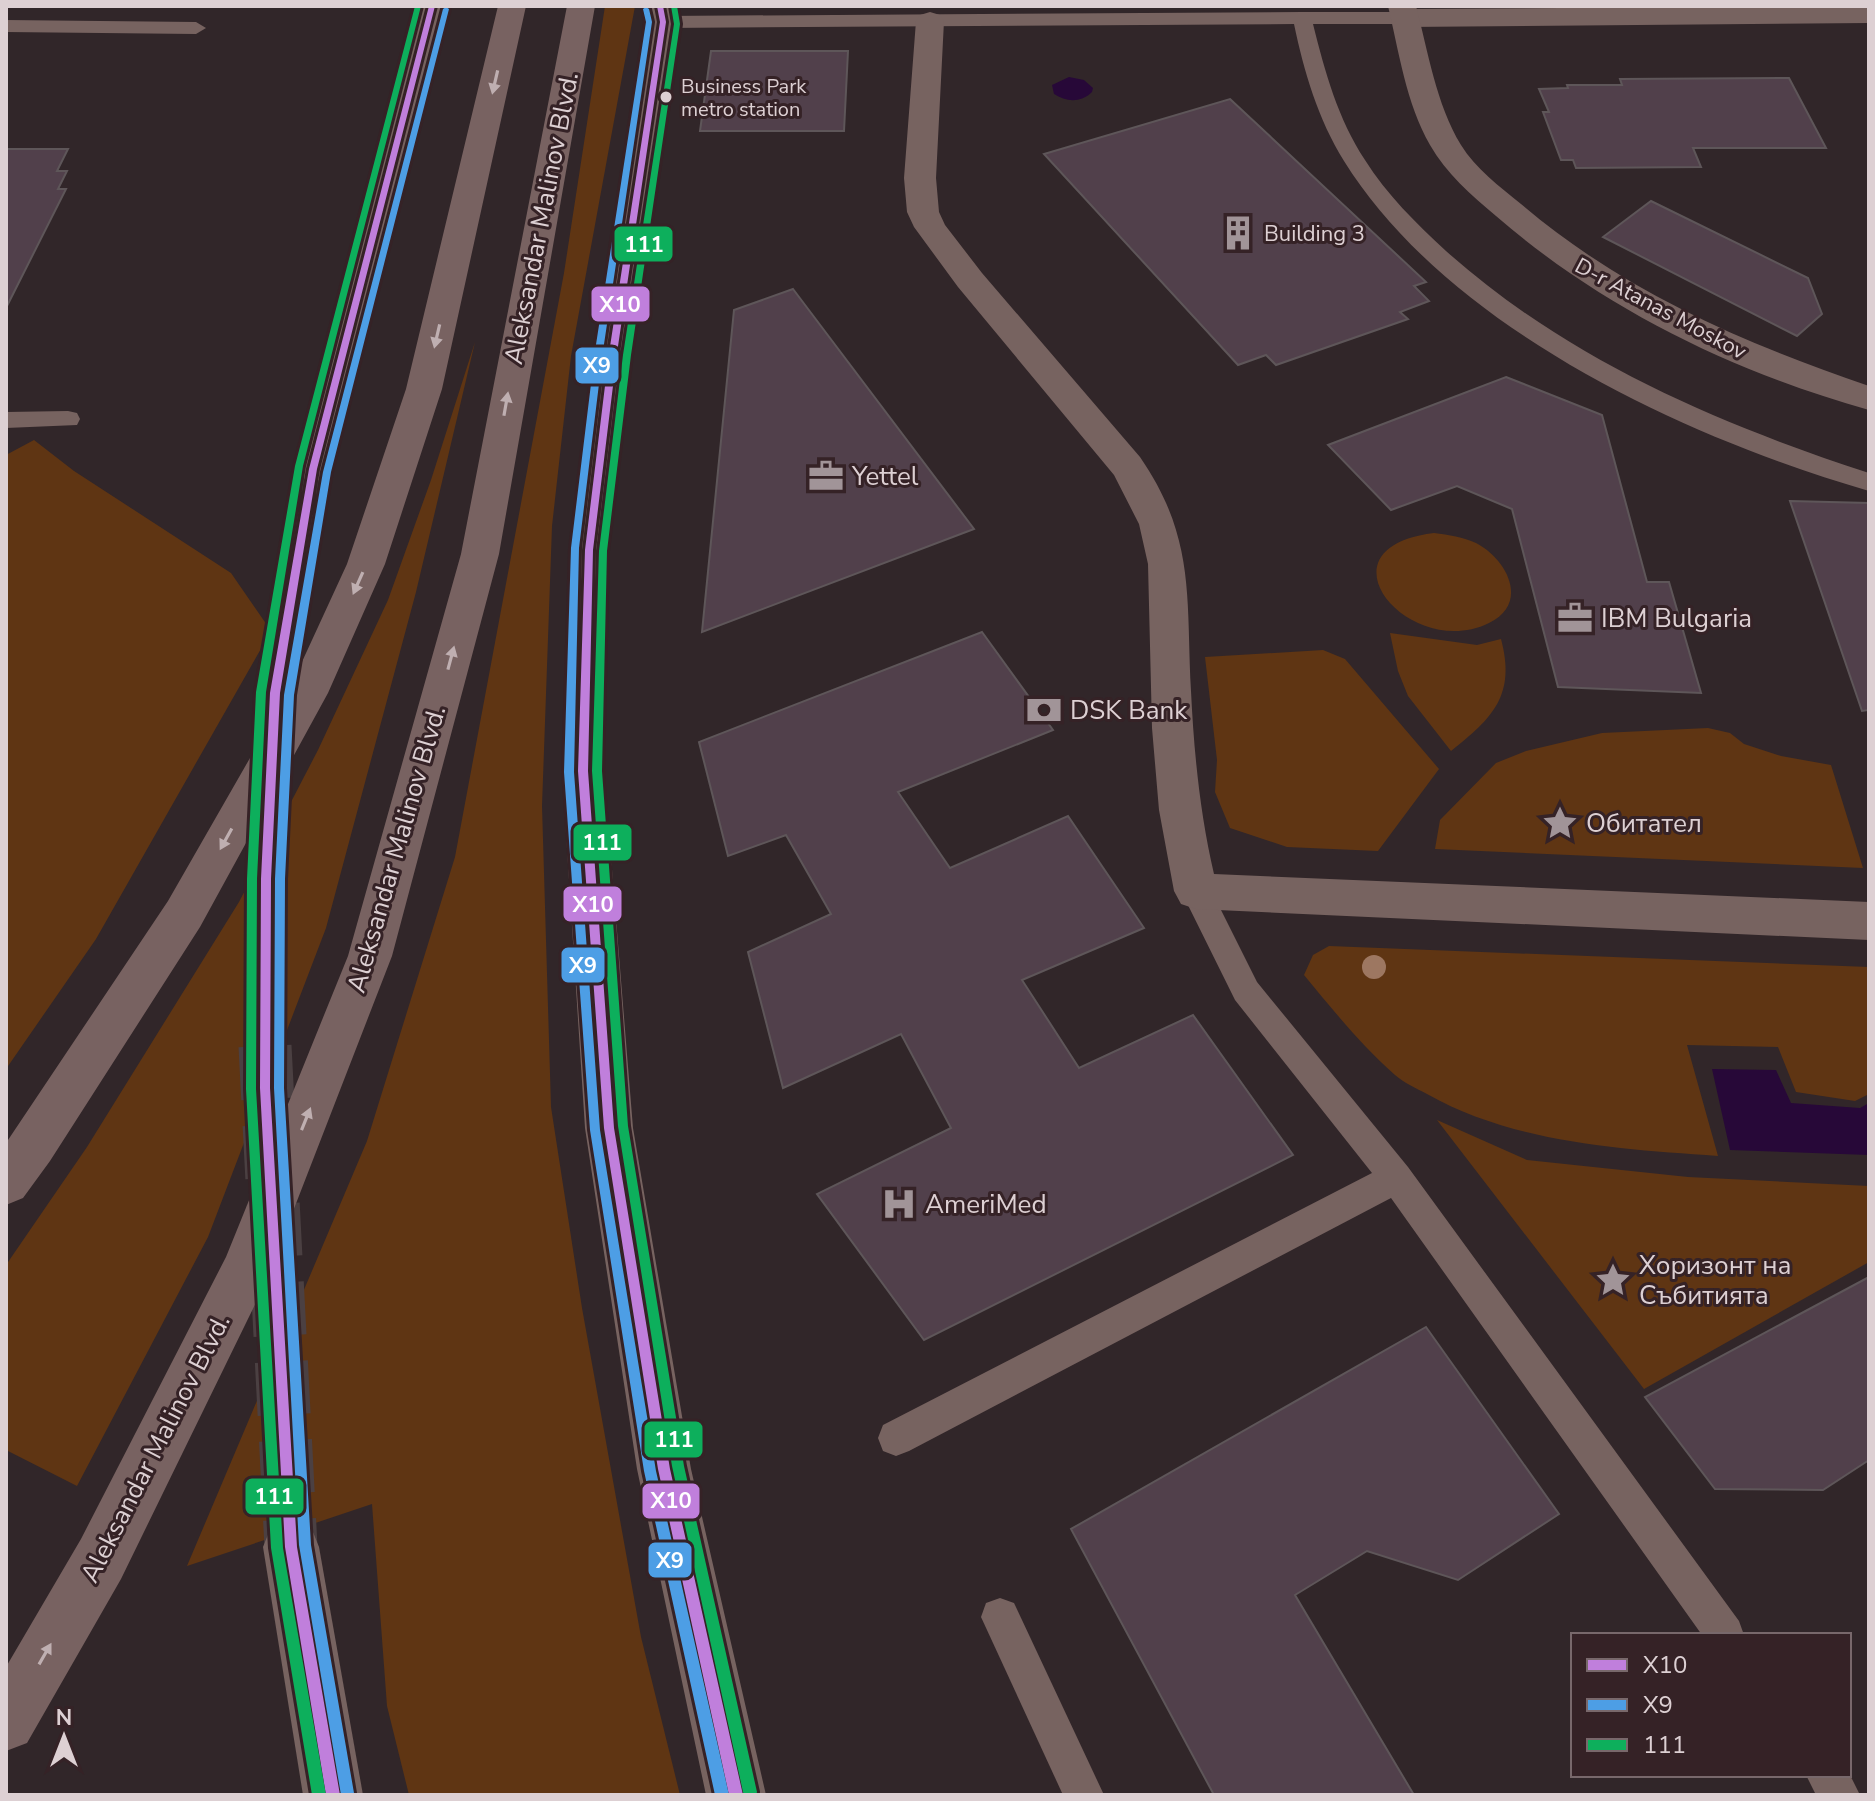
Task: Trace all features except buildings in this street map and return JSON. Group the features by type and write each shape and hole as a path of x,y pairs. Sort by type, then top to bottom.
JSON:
{"main road":[{"path":"6,1182 184,914 308,693 366,564 424,389 512,6"},
{"name":"Aleksandar Malinov Blvd.","path":"6,1722 101,1559 246,1269 370,956 480,554 581,6"}],"street":[{"path":"313,469 432,6"},
{"path":"1404,12 1869,14"},
{"name":"D-r Atanas Moskov","path":"1404,12 1445,145 1476,181 1522,225 1580,269 1654,310 1723,344 1802,377 1869,398"},
{"path":"661,14 613,353 589,550 583,771 609,1128 664,1469 736,1795"},
{"path":"930,14 920,178 923,212 930,227 970,280 1127,466 1149,496 1162,531 1167,564 1175,759 1186,852 1196,891 1869,921"},
{"path":"291,1547 333,1795"}],"lane":[{"path":"661,14 1229,12 1302,18 1404,12"},
{"path":"1302,18 1314,75 1332,119 1366,179 1420,239 1489,299 1579,359 1681,412 1801,462 1869,482"},
{"path":"6,26 196,28"},
{"path":"6,420 68,419"},
{"path":"1196,891 1246,991 1396,1178 1724,1633"},
{"path":"896,1438 1396,1178"},
{"path":"1000,1617 1084,1795"},
{"path":"1827,1777 1840,1795"}],"shaded area":[{"path":"605,6 635,6 571,356 552,526 542,806 551,1107 582,1308 641,1637 680,1795 409,1795 387,1706 372,1504 187,1566 367,1141 455,857 564,273"},
{"path":"1069,77 1084,80 1093,88 1092,92 1073,100 1054,94 1052,85"},
{"path":"475,342 416,592 326,928 208,1237 77,1486 6,1450 6,1265 87,1147 239,902 318,750 388,600 431,480"},
{"path":"34,440 74,471 231,573 271,631 96,939 6,1069 6,455"},
{"path":"1434,533 1476,543 1497,559 1505,570 1510,582 1509,604 1489,623 1459,631 1430,628 1405,616 1386,598 1377,578 1380,559 1398,543"},
{"path":"1390,633 1477,645 1501,639 1505,675 1497,704 1479,727 1451,751 1408,696 1398,671"},
{"path":"1323,650 1345,659 1439,769 1378,851 1287,847 1230,828 1215,792 1217,760 1205,657"},
{"path":"1708,728 1730,733 1744,744 1781,756 1831,765 1863,868 1435,849 1440,820 1496,763 1526,751 1602,733"},
{"path":"1329,946 1869,967 1869,1094 1855,1101 1796,1092 1778,1047 1687,1045 1718,1156 1605,1146 1531,1133 1460,1110 1406,1083 1383,1064 1304,975 1313,955"},
{"path":"1712,1069 1776,1070 1791,1103 1860,1108 1869,1103 1869,1155 1730,1150"},
{"path":"1437,1120 1527,1160 1688,1177 1869,1186 1869,1262 1644,1389"}],"tunnel":[{"path":"265,1046 266,879 275,693 313,469"},
{"path":"265,1046 291,1547"}],"transit line":[{"name":"111","path":"319,1795 277,1548 251,1089 252,879 261,692 299,466 418,6"},
{"name":"Х10","path":"333,1795 291,1547 265,1088 266,879 275,693 313,469 432,6"},
{"name":"Х10","path":"660,6 663,22 613,353 589,550 583,771 609,1128 664,1469 736,1795"},
{"name":"111","path":"674,6 677,24 627,355 603,551 597,771 623,1126 678,1466 750,1792"},
{"name":"Х9","path":"347,1793 305,1545 279,1088 280,879 289,695 327,472 446,9"},
{"name":"Х9","path":"646,9 649,22 599,351 575,548 569,772 595,1130 650,1471 722,1795"}],"place":[{"name":"Business Park metro station","path":"666,97"},
{"name":"Building 3","path":"1238,233"},
{"name":"Yettel","path":"826,476"},
{"name":"IBM Bulgaria","path":"1575,618"},
{"name":"DSK Bank","path":"1044,710"},
{"name":"Обитател","path":"1560,823"},
{"name":"AmeriMed","path":"899,1204"},
{"name":"Хоризонт на Събитията","path":"1613,1280"}]}
